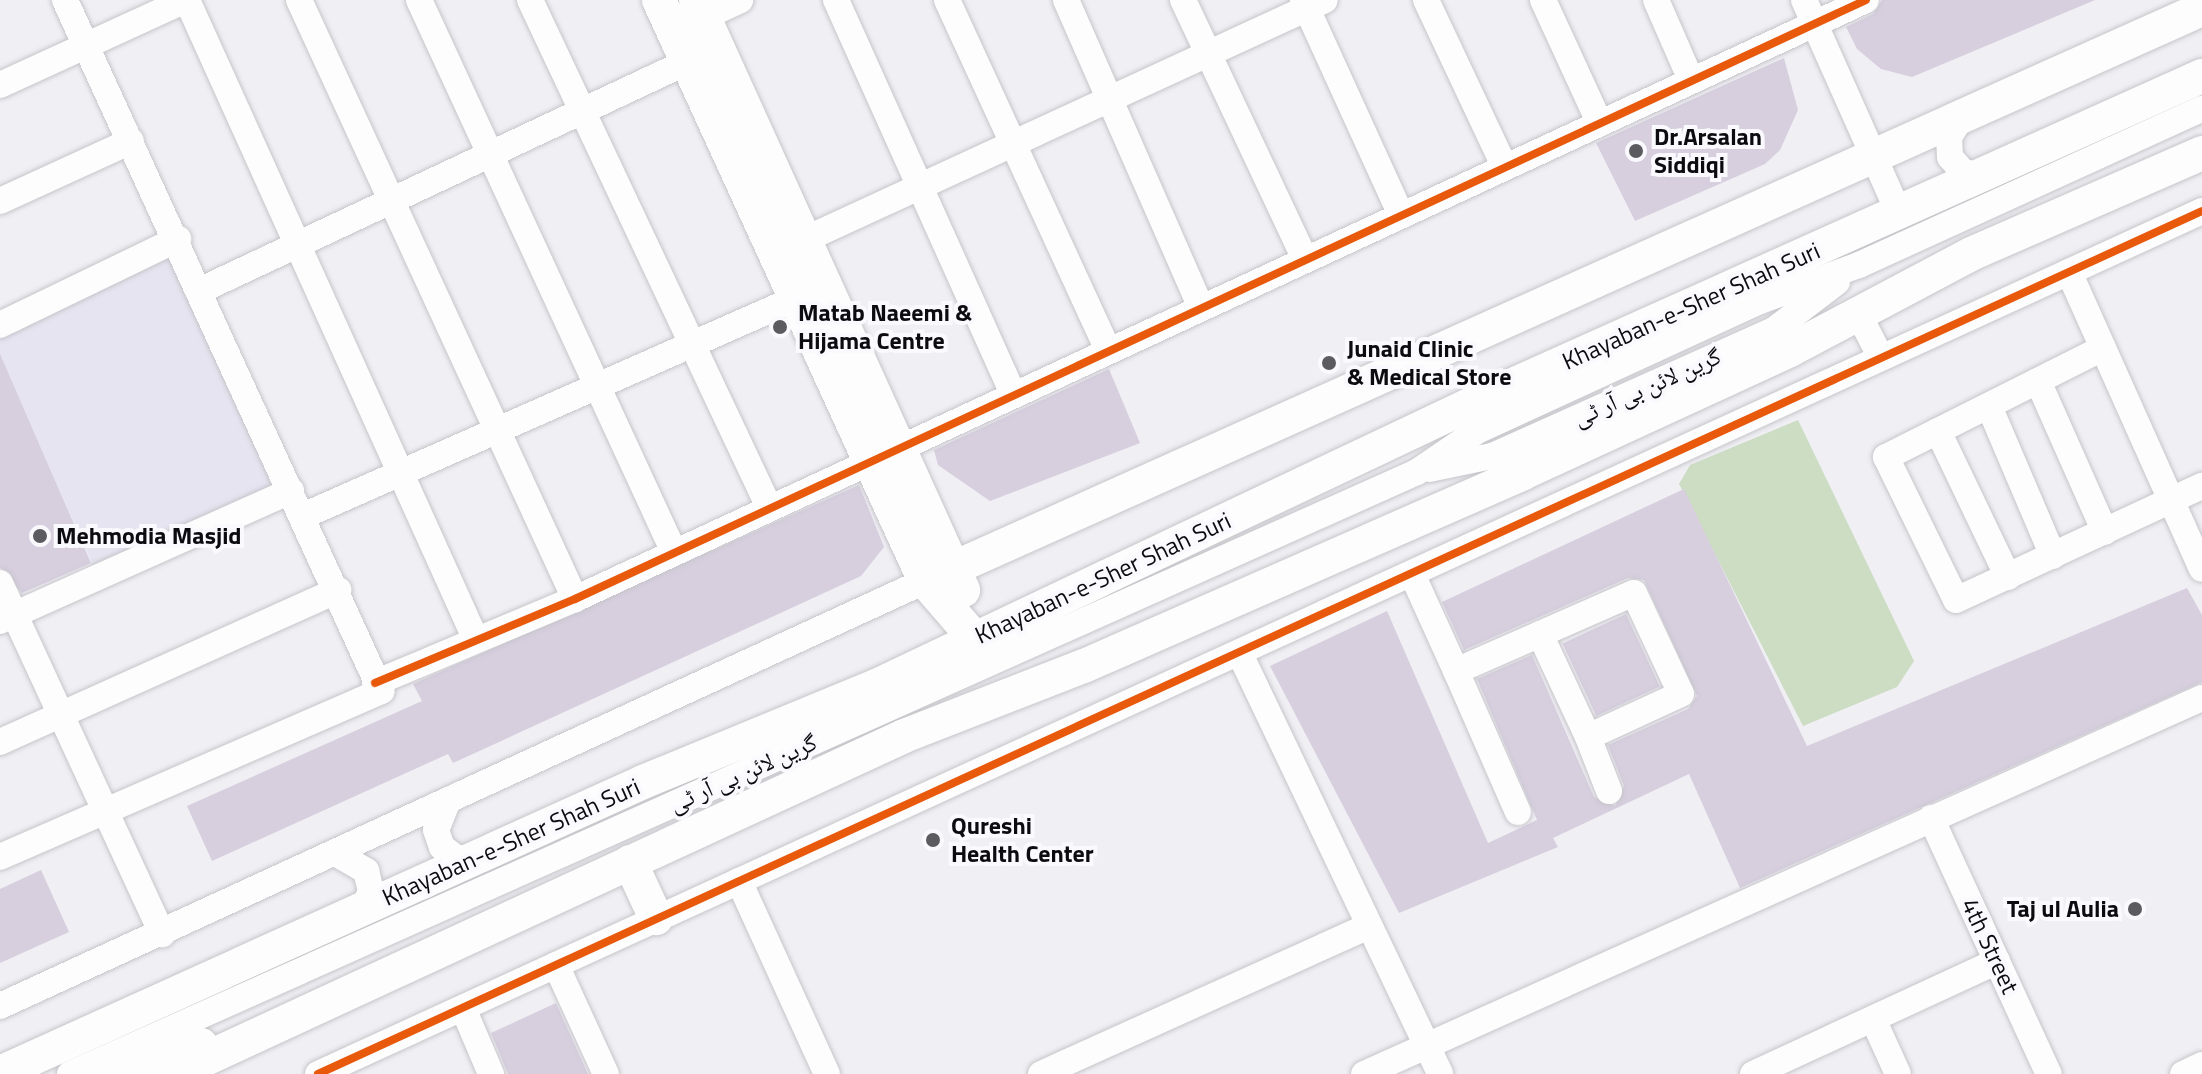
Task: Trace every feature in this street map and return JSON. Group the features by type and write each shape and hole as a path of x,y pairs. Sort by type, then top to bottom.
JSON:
{"main road":[{"path":"659,0 925,581 975,639"},
{"path":"700,8 958,570 975,639"},
{"path":"925,581 958,570 2202,9"},
{"name":"Khayaban-e-Sher Shah Suri","path":"0,1073 475,858 975,639 2202,76"},
{"path":"119,1074 163,1066 264,1029 630,862 1790,350 1971,254 2202,153"},
{"path":"630,862 656,918"}],"street":[{"path":"0,857 381,691 178,239 65,0"},
{"path":"0,85 186,0 476,640"},
{"path":"299,0 390,205 498,429 575,599"},
{"path":"419,0 674,552"},
{"path":"530,0 768,505"},
{"path":"700,8 740,0"},
{"path":"836,0 917,187 1012,392"},
{"path":"947,0 1107,348"},
{"path":"1066,0 1200,305"},
{"path":"1183,0 1304,257"},
{"path":"1426,0 1504,166"},
{"path":"1543,0 1599,122"},
{"path":"1656,0 1691,80"},
{"path":"375,683 575,599 869,457 1691,80 1810,12 1866,0"},
{"path":"806,239 1312,3 1400,213"},
{"path":"1810,12 1861,165 1884,220"},
{"path":"201,290 390,205 718,48"},
{"name":"گرین لائن بی آر ٹی","path":"70,1074 1417,472 1477,431 1760,301 1859,265 2202,109"},
{"path":"1959,121 1949,137 1950,157 1963,172 1982,176"},
{"path":"0,201 131,141"},
{"path":"318,1074 2202,211"},
{"path":"0,325 178,239"},
{"path":"2069,272 2202,569"},
{"path":"303,516 692,341 827,285"},
{"path":"1859,315 1880,356"},
{"path":"2103,348 1886,457 1956,600 2202,486"},
{"path":"1790,350 1808,389"},
{"path":"2038,381 2105,532"},
{"path":"1989,406 2053,556"},
{"path":"1938,431 2008,577"},
{"path":"7,618 291,491"},
{"path":"1412,574 1518,812"},
{"path":"0,1006 337,854 925,581"},
{"path":"0,583 7,618 59,715 162,934"},
{"path":"0,742 338,590"},
{"path":"1456,671 1634,593 1681,694 1588,737"},
{"path":"1540,634 1588,737 1609,791"},
{"path":"1240,654 1440,1074"},
{"path":"1364,1074 2202,698"},
{"path":"447,803 436,830 442,847 456,858 475,858"},
{"name":"4th Street","path":"1931,818 2049,1074"},
{"path":"337,854 366,871 371,891 363,909"},
{"path":"739,881 827,1074"},
{"path":"1041,1074 1369,926"},
{"path":"1761,1072 1997,961"},
{"path":"556,965 606,1074"},
{"path":"463,1008 491,1074"},
{"path":"1873,1019 1898,1074"},
{"path":"2184,1074 2202,1065"}],"shaded area":[{"path":"178,239 291,491 96,572 0,355 0,325"}],"green space":[{"path":"1798,420 1914,661 1897,687 1803,726 1679,484 1690,465"}],"building":[{"path":"1882,0 2095,0 1912,77 1881,69 1857,49 1846,27 1873,14"},
{"path":"1784,58 1798,110 1780,150 1765,164 1635,221 1596,143"},
{"name":"Mehmodia Masjid","path":"0,354 91,563 22,593 0,567"},
{"path":"1109,369 1140,443 990,501 938,465 934,450"},
{"path":"859,485 884,547 861,576 453,763 448,754 212,861 187,806 422,701 413,684"},
{"path":"1684,489 1807,746 2187,588 2202,615 2202,682 1740,888 1689,774 1553,838 1558,847 1399,913 1270,666 1387,611 1488,843 1537,820 1477,679 1532,655 1594,797 1615,806 1624,786 1608,745 1688,709 1697,696 1644,580 1628,578 1464,650 1442,602"},
{"path":"1626,614 1660,687 1596,716 1563,644"},
{"path":"41,870 69,932 0,963 0,889"},
{"path":"556,1003 588,1074 508,1074 491,1033"}],"cycle path":[{"path":"375,683 575,599 1866,0"},
{"path":"318,1074 2202,211"}],"place":[{"name":"Dr.Arsalan Siddiqi","path":"1636,151"},
{"name":"Matab Naeemi & Hijama Centre","path":"780,327"},
{"name":"Junaid Clinic & Medical Store","path":"1329,363"},
{"name":"Mehmodia Masjid","path":"40,536"},
{"name":"Qureshi Health Center","path":"933,840"},
{"name":"Taj ul Aulia","path":"2135,909"}]}
